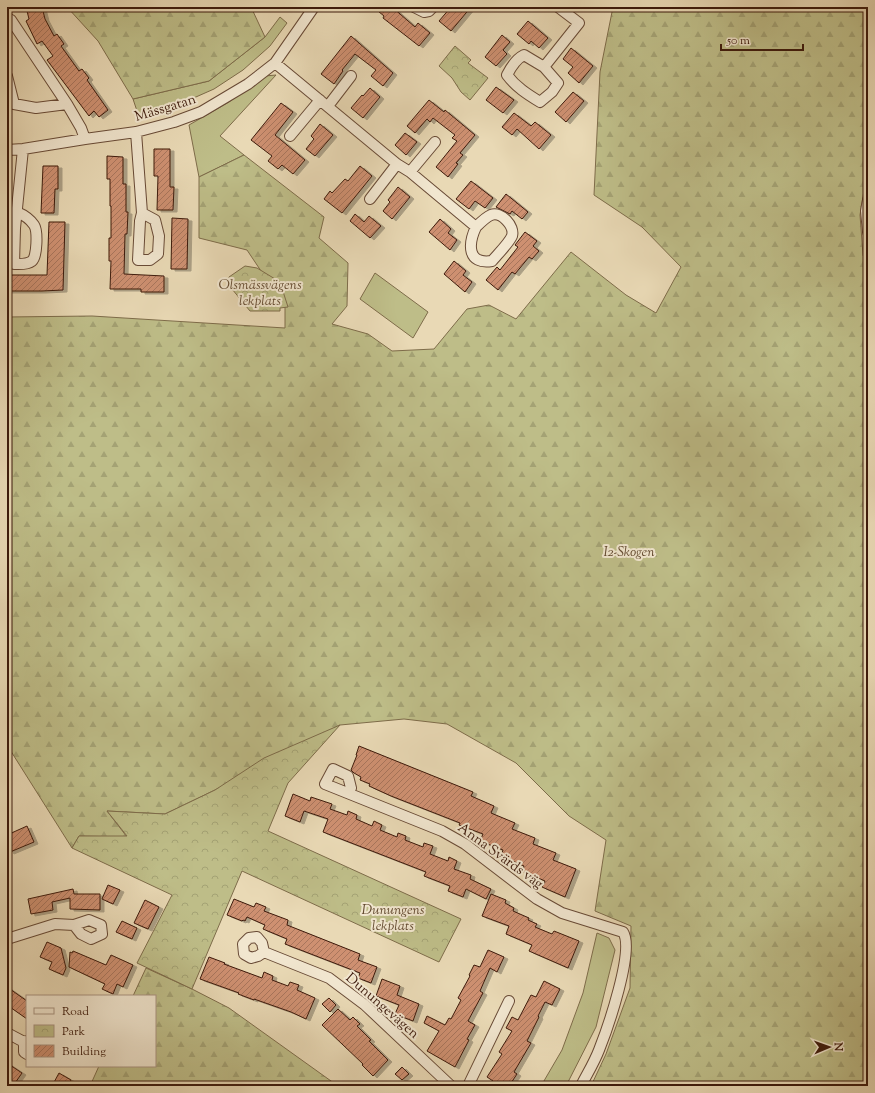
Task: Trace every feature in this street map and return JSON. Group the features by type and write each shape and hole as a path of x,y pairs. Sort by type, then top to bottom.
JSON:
{"street":[{"name":"Mässgatan","path":"7,150 23,150 136,132 174,122 201,112 248,84 275,63 314,7"},
{"path":"414,7 424,12 429,11 433,7"},
{"path":"544,67 579,23 558,7"},
{"path":"7,18 11,20 67,104 81,128 85,139"},
{"path":"524,55 544,67 558,84 552,92 540,102 514,84 507,75 510,68 518,58 524,55"},
{"path":"275,63 476,227"},
{"path":"7,76 14,104 36,108 67,104"},
{"path":"290,136 351,76"},
{"path":"136,132 142,213"},
{"path":"410,172 435,142"},
{"path":"17,212 31,221 36,228 36,254 34,260 26,264 14,264 17,212 23,150"},
{"path":"370,200 397,164"},
{"path":"868,200 866,211 868,232"},
{"path":"497,214 506,220 510,225 512,237 492,261 483,262 473,256 470,249 476,227 491,215 497,214"},
{"name":"Anna Svärds väg","path":"349,793 442,831 465,844 537,899 562,913 623,932 625,935 626,946 622,974 598,1052 581,1086"},
{"path":"7,939 55,924 74,925"},
{"name":"Dunungevägen","path":"264,952 330,978 365,1005 451,1086"},
{"path":"468,1086 509,1001"},
{"path":"7,1032 25,1042 24,1052 26,1053"}],"green space":[{"path":"67,7 251,7 265,37 209,81 133,99 98,41"},
{"name":"I2-Skogen","path":"613,7 868,7 868,166 860,215 863,255 868,270 868,1086 591,1086 606,1054 630,988 631,926 595,911 606,840 569,816 516,763 447,724 404,719 340,725 215,790 165,814 107,811 127,837 79,836 72,848 7,745 7,317 92,316 285,328 285,307 247,250 199,238 199,177 244,155 324,217 319,238 348,263 347,306 332,324 368,334 392,351 434,349 467,309 489,305 516,319 571,252 626,295 656,313 681,267 642,227 594,195 600,72"},
{"path":"280,17 287,23 270,46 243,70 214,89 171,108 139,117 133,99 209,81 265,37"},
{"path":"455,46 471,60 468,63 488,78 470,100 461,92 452,78 439,66"},
{"path":"276,75 220,136 244,155 199,177 189,125 229,102 265,76"},
{"name":"Olsmässvägens lekplats","path":"245,266 257,268 280,282 288,307 280,308 280,311 250,311 232,289 229,277"},
{"path":"375,273 428,312 413,338 360,299"},
{"name":"Dunungens lekplats","path":"340,725 288,783 268,831 461,919 439,962 242,871 192,989 137,963 172,895 72,848 79,836 127,836 107,811 165,814 215,790 264,758"},
{"path":"597,933 609,938 615,950 596,1027 566,1086 541,1086 562,1050 583,993"},
{"path":"146,968 229,1008 338,1086 90,1086 99,1067 156,1067 156,995 133,995"}],"building":[{"path":"26,7 42,7 45,19 54,36 57,34 64,44 61,46 79,71 82,69 89,78 87,80 108,110 99,117 94,111 89,116 47,60 53,56 42,41 37,44 26,21 29,19"},
{"path":"373,7 392,7 415,27 418,23 430,33 419,46 383,18 384,16"},
{"path":"451,7 471,7 451,31 439,21"},
{"path":"528,21 548,38 539,48 531,41 529,44 517,34"},
{"path":"502,35 510,42 503,50 507,54 496,66 485,57"},
{"path":"351,36 393,73 383,86 371,76 376,70 355,54 342,70 343,71 334,84 321,74"},
{"path":"571,48 593,66 579,83 568,73 573,67 563,59"},
{"path":"496,87 514,100 503,113 486,100"},
{"path":"370,88 380,97 363,118 351,108"},
{"path":"573,92 584,101 566,122 555,112"},
{"path":"429,100 444,112 445,110 475,135 460,153 463,155 456,163 458,164 448,177 436,167 457,141 452,138 455,135 433,118 430,122 427,119 415,133 407,126"},
{"path":"281,103 293,112 275,135 305,160 293,174 282,165 278,169 268,161 272,156 251,140"},
{"path":"514,113 531,126 535,122 551,135 539,149 517,129 512,135 502,127"},
{"path":"320,124 333,135 315,156 306,149 314,139 311,136"},
{"path":"405,133 417,142 406,155 395,145"},
{"path":"154,149 170,149 170,187 174,187 173,210 157,210 158,176 154,176"},
{"path":"107,156 123,157 123,184 126,184 126,212 128,212 127,234 125,234 124,274 164,276 164,292 141,292 141,289 110,289 111,261 109,261 109,238 111,238 111,206 110,179 107,179"},
{"path":"43,166 58,166 58,189 55,189 54,213 41,213"},
{"path":"360,166 372,176 342,213 324,199 330,191 332,193 345,179 348,181"},
{"path":"471,181 493,198 485,208 475,201 469,209 456,199"},
{"path":"398,187 410,197 392,219 383,211 390,202 388,200"},
{"path":"506,194 528,212 522,219 512,211 510,214 496,207"},
{"path":"355,214 364,222 369,216 381,226 370,238 350,221"},
{"path":"172,218 188,219 187,269 171,269"},
{"path":"440,219 451,229 448,233 457,240 450,250 429,232"},
{"path":"49,222 65,222 63,290 7,291 7,275 47,275"},
{"path":"525,232 537,241 533,246 539,251 532,259 529,257 515,274 512,272 498,290 486,280 497,267 500,270 518,247 515,245"},
{"path":"454,261 466,271 463,275 472,282 465,292 444,274"},
{"path":"359,746 473,792 471,796 494,806 491,813 515,823 512,829 535,838 533,844 556,853 553,860 576,869 565,897 542,887 545,881 522,871 524,866 501,856 503,850 480,841 483,834 459,825 460,823 391,796 369,786 370,784 360,780 361,777 351,770"},
{"path":"293,794 310,801 311,797 332,804 330,809 347,815 348,811 357,815 356,819 372,826 374,821 382,825 380,830 397,837 398,833 406,836 405,840 423,847 424,843 433,846 430,854 448,861 449,857 457,861 454,869 471,875 470,879 491,889 486,899 466,889 463,897 448,891 450,886 424,876 426,872 323,832 328,819 304,811 300,822 285,816"},
{"path":"27,826 34,842 10,852 7,846 7,835"},
{"path":"108,885 120,890 113,904 102,899"},
{"path":"73,889 74,894 100,894 100,910 70,909 70,898 52,902 53,910 31,914 28,899"},
{"path":"491,894 506,900 505,903 514,908 513,911 529,918 528,920 537,924 535,927 552,934 554,931 579,941 568,968 529,951 532,945 506,934 509,926 482,916"},
{"path":"234,899 254,907 256,903 266,907 264,911 288,920 287,925 360,954 358,960 377,967 371,983 358,978 360,973 285,944 287,939 263,929 265,925 247,917 245,921 242,921 227,915"},
{"path":"145,900 159,907 148,929 134,923"},
{"path":"122,921 137,928 132,939 116,932"},
{"path":"47,942 61,948 66,968 63,975 49,969 52,962 40,957"},
{"path":"488,950 504,957 497,972 490,968 480,991 483,993 468,1021 475,1025 467,1039 469,1040 455,1067 427,1051 439,1031 424,1023 427,1016 445,1025 449,1018 451,1019 461,1000 458,998 474,965 480,967"},
{"path":"73,951 106,965 111,955 133,965 123,987 117,984 113,994 102,989 105,984 69,967 70,952 72,953"},
{"path":"209,957 262,978 264,972 273,976 272,980 288,986 290,982 299,985 297,990 315,998 306,1019 291,1012 254,1000 200,979"},
{"path":"382,979 400,986 397,995 419,1004 413,1021 395,1014 399,1005 376,996"},
{"path":"544,981 560,989 552,1005 545,1002 527,1041 531,1043 514,1072 517,1074 509,1086 489,1086 493,1081 487,1077 502,1054 499,1052 512,1031 506,1028 512,1017 518,1020 531,995 536,997"},
{"path":"7,987 26,1000 26,1018 7,1005"},
{"path":"329,998 336,1005 330,1012 322,1004"},
{"path":"338,1009 350,1020 353,1017 360,1024 357,1026 371,1040 369,1041 388,1060 373,1076 362,1065 363,1064 322,1025"},
{"path":"7,1063 22,1073 13,1086 7,1086"},
{"path":"402,1067 409,1074 402,1080 395,1074"},
{"path":"59,1073 71,1080 68,1086 52,1086"}]}
